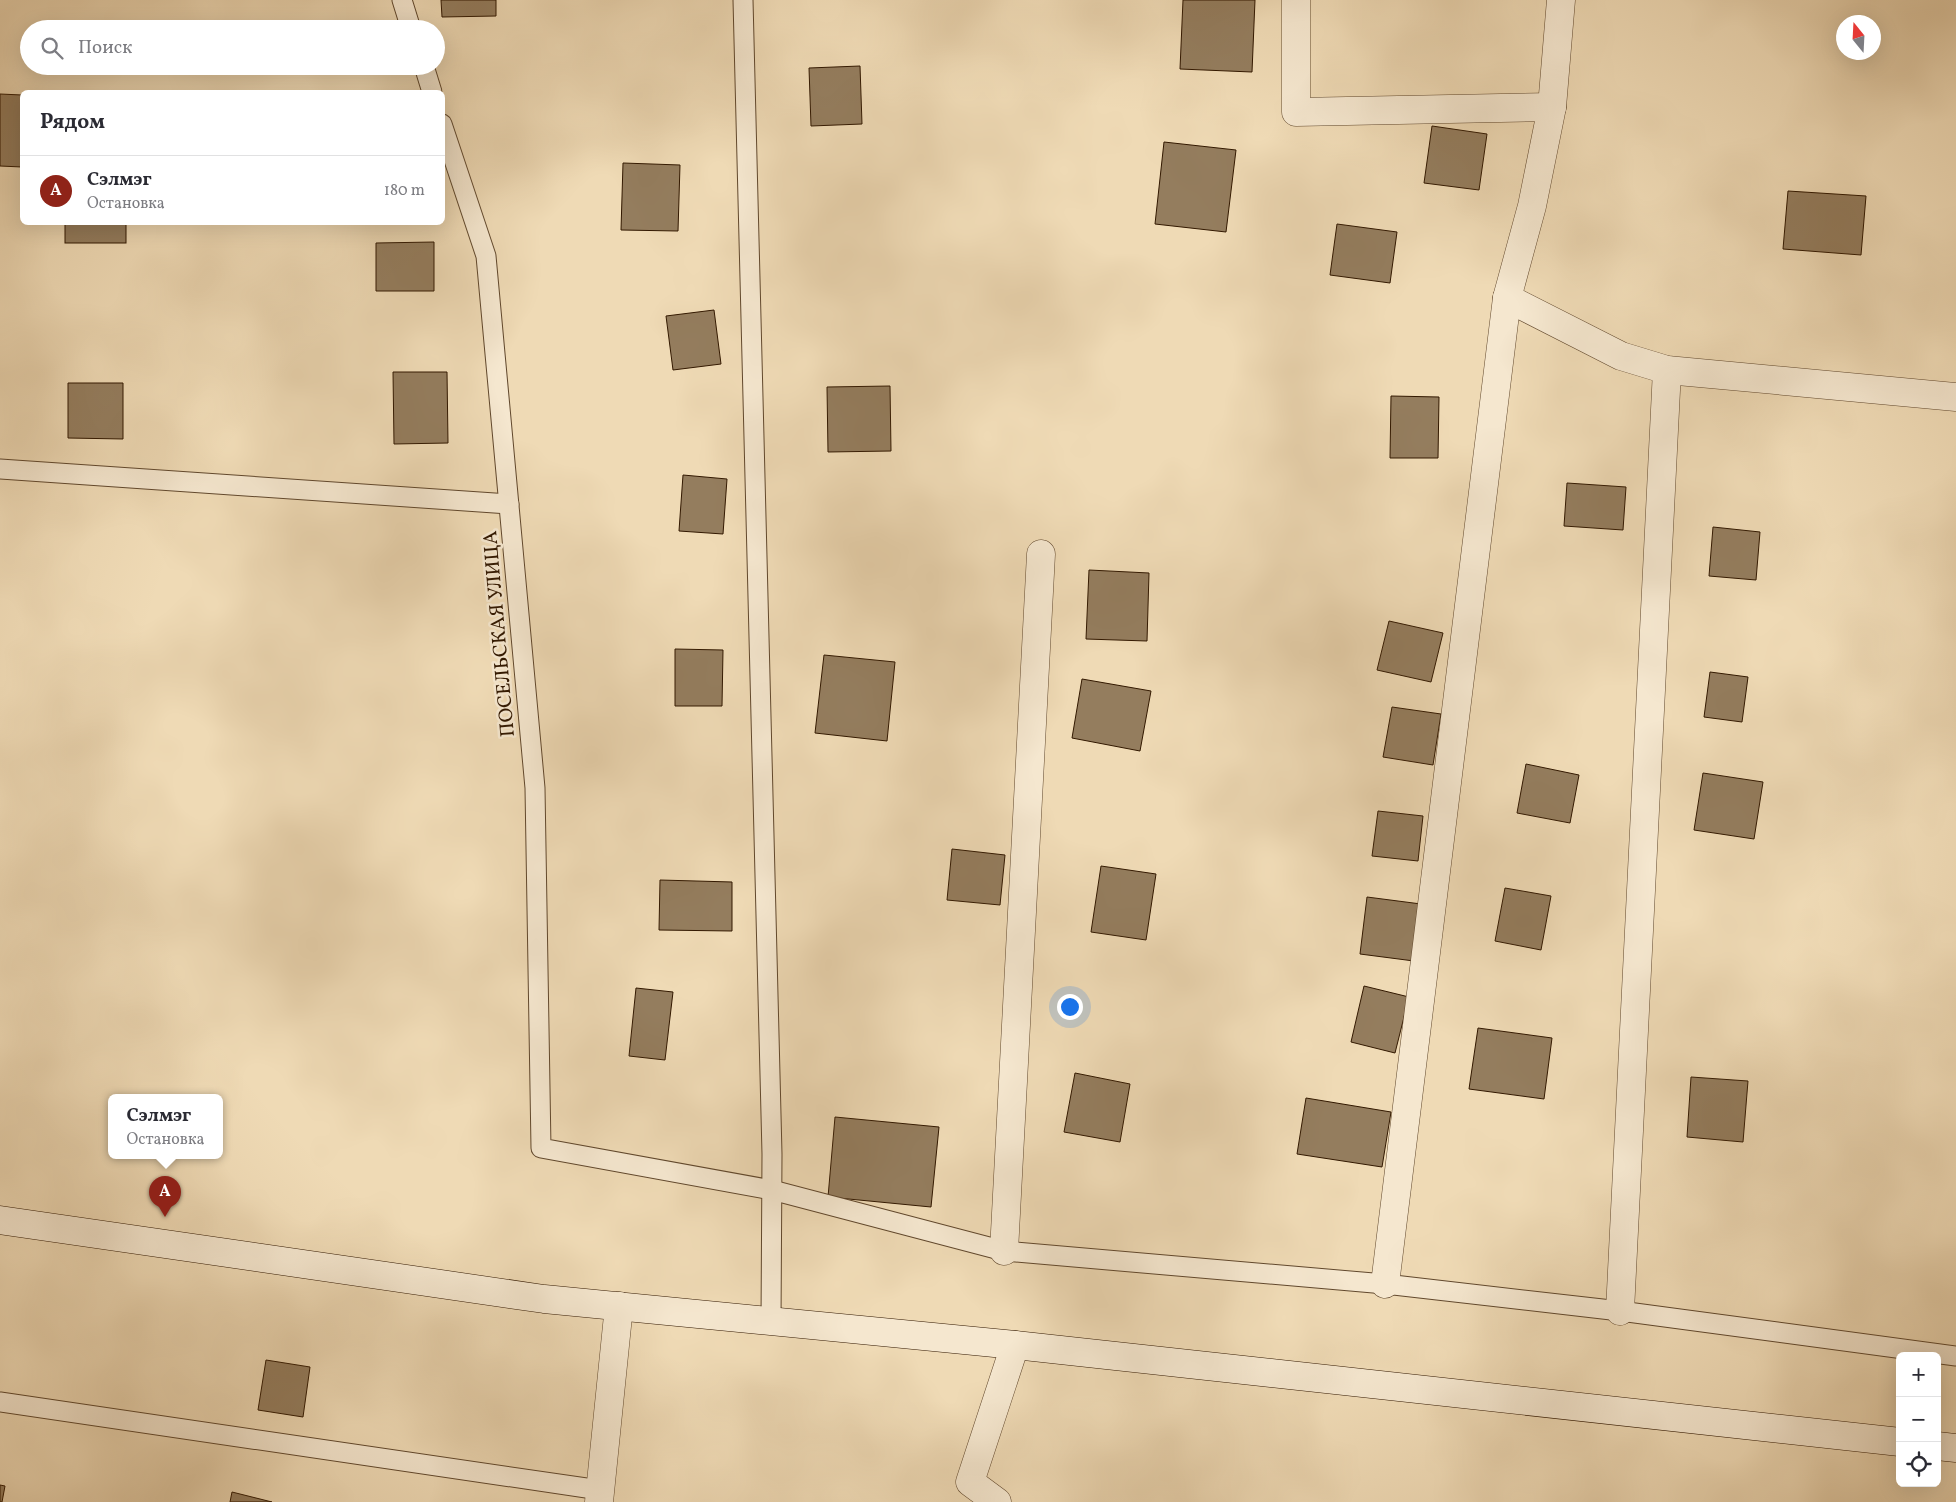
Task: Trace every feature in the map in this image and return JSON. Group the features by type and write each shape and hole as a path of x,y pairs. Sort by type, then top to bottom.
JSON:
{"street":[{"path":"1296,0 1296,112 1552,107"},
{"path":"1385,1284 1507,298 1532,206 1552,107 1561,0"},
{"path":"1507,298 1621,356 1667,370 1956,397"},
{"path":"1620,1311 1667,370"},
{"path":"1004,1251 1041,554"},
{"path":"0,1220 535,1298 1015,1345 1896,1442"},
{"path":"599,1496 619,1306"},
{"path":"997,1502 970,1482 1015,1345"},
{"path":"1941,1446 1956,1448"}],"lane":[{"path":"402,0 408,20"},
{"path":"743,0 772,1190 771,1322"},
{"path":"427,75 431,90"},
{"name":"ПОСЕЛЬСКАЯ УЛИЦА","path":"445,133 486,256 535,788 541,1148 772,1190"},
{"path":"0,469 509,504"},
{"path":"772,1190 1004,1251 1385,1284 1620,1311 1956,1356"},
{"path":"0,1402 599,1496"}],"building":[{"path":"441,0 496,0 496,16 442,17"},
{"path":"1183,0 1255,0 1252,72 1180,69"},
{"path":"860,66 862,124 811,126 809,68"},
{"path":"0,94 20,95 20,167 0,166"},
{"path":"1432,126 1487,134 1479,190 1424,183"},
{"path":"1164,142 1236,150 1226,232 1155,224"},
{"path":"623,163 680,165 678,231 621,230"},
{"path":"1788,191 1866,196 1861,255 1783,249"},
{"path":"1337,224 1397,232 1390,283 1330,275"},
{"path":"65,225 126,225 126,243 65,243"},
{"path":"434,242 434,291 376,291 376,243"},
{"path":"714,310 721,364 673,370 666,316"},
{"path":"393,372 447,372 448,443 394,444"},
{"path":"68,383 123,383 123,439 68,438"},
{"path":"890,386 891,451 828,452 827,387"},
{"path":"1391,396 1439,397 1438,458 1390,458"},
{"path":"683,475 727,479 723,534 679,531"},
{"path":"1567,483 1626,487 1623,530 1564,526"},
{"path":"1713,527 1760,532 1756,580 1709,576"},
{"path":"1089,570 1149,573 1147,641 1086,639"},
{"path":"1389,621 1443,633 1431,682 1377,670"},
{"path":"675,649 723,650 722,706 675,706"},
{"path":"824,655 895,662 887,741 815,733"},
{"path":"1710,672 1748,677 1742,722 1704,717"},
{"path":"1082,679 1151,691 1140,751 1072,738"},
{"path":"1392,707 1441,714 1433,765 1383,757"},
{"path":"1526,764 1579,775 1570,823 1517,813"},
{"path":"1703,773 1763,782 1754,839 1694,830"},
{"path":"1378,811 1423,816 1418,861 1372,856"},
{"path":"952,849 1005,855 1000,905 947,900"},
{"path":"1101,866 1156,874 1146,940 1091,932"},
{"path":"660,880 732,882 732,931 659,930"},
{"path":"1505,888 1551,896 1541,950 1495,941"},
{"path":"1367,897 1421,904 1414,961 1360,954"},
{"path":"1364,986 1409,997 1395,1053 1351,1042"},
{"path":"636,988 673,992 665,1060 629,1056"},
{"path":"1478,1028 1552,1038 1544,1099 1469,1089"},
{"path":"1075,1073 1130,1084 1120,1142 1064,1132"},
{"path":"1691,1077 1748,1081 1743,1142 1687,1137"},
{"path":"1306,1098 1391,1112 1382,1167 1297,1154"},
{"path":"835,1117 939,1127 931,1207 828,1197"},
{"path":"266,1360 310,1367 303,1417 258,1410"},
{"path":"0,1485 5,1486 2,1502 0,1502"},
{"path":"232,1492 272,1502 230,1502"}],"place":[{"name":"Сэлмэг","path":"165,1217"}]}
